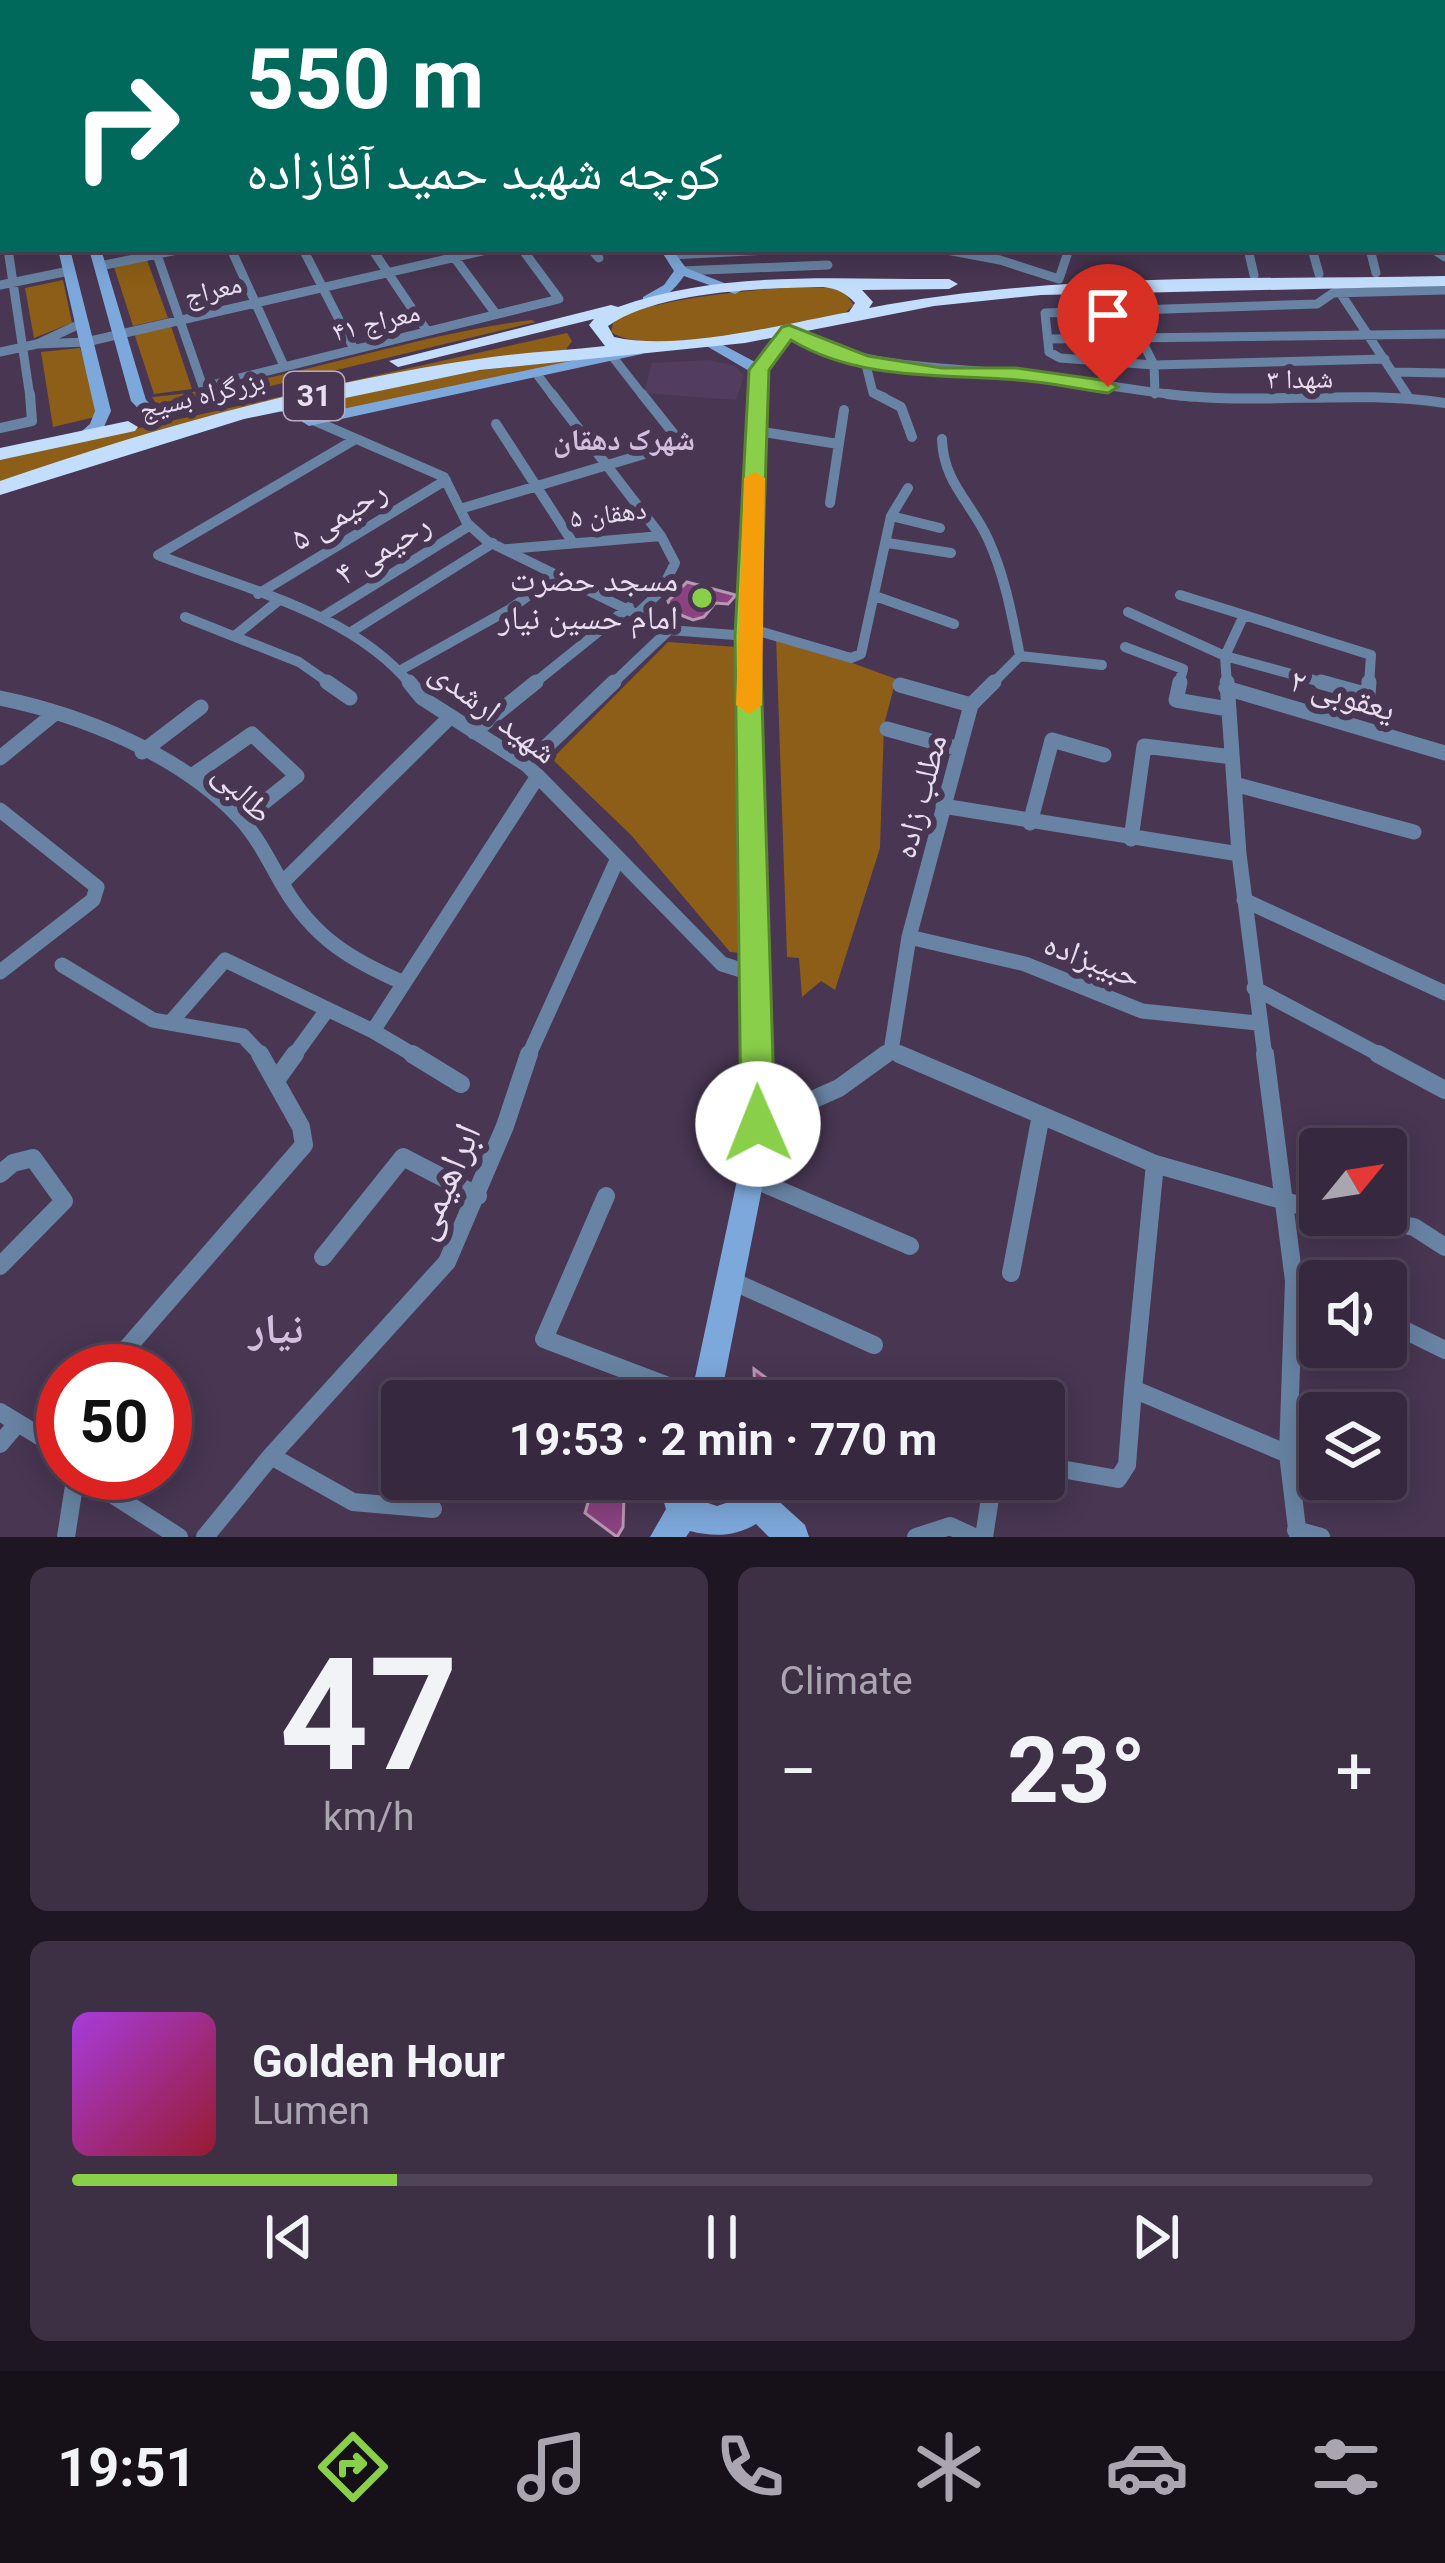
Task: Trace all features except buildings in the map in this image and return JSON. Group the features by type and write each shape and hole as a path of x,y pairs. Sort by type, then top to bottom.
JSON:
{"highway":[{"name":"بزرگراه بسیج","path":"0,454 637,303 735,290 810,283 1254,275 1331,284 1376,273 1445,271"},
{"path":"842,285 864,302 856,315"},
{"name":"بزرگراه بسیج","path":"0,488 136,440 277,404 482,364 789,331 968,296 1041,290 1445,286"},
{"path":"637,303 604,316 599,333 620,346 647,347"},
{"path":"558,324 577,331 581,339 565,354"}],"main road":[{"path":"65,252 103,410 97,426 83,437"},
{"path":"96,252 139,401 158,420"},
{"path":"668,252 681,271 735,290"},
{"path":"637,303 669,288 681,271"},
{"path":"709,1380 758,1124 748,632 759,370 789,331"},
{"path":"705,341 759,370"},
{"path":"309,421 647,347"},
{"path":"674,1525 722,1532 748,1517 755,1500"},
{"path":"766,1500 794,1537"}],"street":[{"path":"0,428 32,422 31,345 9,252"},
{"path":"100,266 156,252 181,319"},
{"path":"232,252 284,366"},
{"path":"304,252 354,349"},
{"path":"374,252 427,331"},
{"name":"معراج ۴۱","path":"181,319 203,387 559,299 524,252"},
{"path":"957,252 1059,279 1068,252"},
{"path":"1249,252 1254,275"},
{"path":"1314,252 1408,396"},
{"path":"1371,252 1376,273"},
{"path":"451,253 496,314"},
{"name":"معراج","path":"31,345 86,342 451,253"},
{"path":"681,271 827,265"},
{"path":"0,285 69,271"},
{"path":"1331,284 1318,304 1045,313 1049,352 1060,358 1154,365 1385,359"},
{"path":"1127,311 1154,365 1155,394"},
{"path":"0,352 31,345 82,322"},
{"name":"شهدا ۳","path":"789,331 812,344 865,361 942,374 1016,374 1155,394 1271,402 1408,396 1445,403"},
{"path":"1049,339 1445,334"},
{"path":"460,509 681,443 613,356"},
{"path":"865,361 873,393 901,401 912,437"},
{"path":"1393,372 1445,373"},
{"name":"دهقان ۵","path":"536,373 662,536"},
{"path":"277,404 446,481 470,526 500,546 669,630 748,632 850,658 861,654 891,516 908,488"},
{"path":"830,503 844,410"},
{"path":"496,424 573,543"},
{"path":"757,431 838,444"},
{"path":"942,439 941,472 983,530 1010,601 1020,656 1102,665"},
{"name":"شهید ارشدی","path":"354,440 158,555 351,632 399,671 422,698 533,770 722,964 754,974"},
{"name":"رحیمی ۵","path":"258,594 446,481"},
{"path":"891,516 940,528"},
{"name":"رحیمی ۴","path":"322,617 470,526"},
{"path":"473,732 661,591 675,563 662,536"},
{"name":"دهقان ۵","path":"500,546 662,536"},
{"path":"888,543 951,554"},
{"path":"351,632 500,546"},
{"path":"399,671 510,609 560,573"},
{"path":"1128,612 1225,656 1368,695 1371,655 1180,595"},
{"path":"875,596 953,624"},
{"path":"237,634 278,602"},
{"path":"1244,615 1225,656 1226,688 1257,1023 1294,1281 1288,1454 1297,1533 1321,1537"},
{"path":"185,617 299,662 350,698"},
{"path":"374,1031 533,770 669,630"},
{"path":"1125,647 1183,669 1176,700 1228,709"},
{"name":"مطلب زاده","path":"891,1051 909,937 971,705 1020,656"},
{"path":"900,685 971,705"},
{"name":"یعقوبی ۲","path":"1226,688 1445,753"},
{"name":"طالبی","path":"0,698 54,714 193,775 242,820 282,883 333,949 404,983"},
{"path":"142,752 201,707"},
{"path":"0,758 54,714"},
{"path":"282,883 450,717"},
{"path":"887,729 959,749"},
{"path":"193,775 252,734 296,776 242,820"},
{"path":"1030,823 1052,740 1104,755"},
{"path":"1131,839 1144,746 1232,757"},
{"path":"1234,784 1414,832"},
{"path":"943,806 1239,854"},
{"path":"0,810 97,887 93,900 0,972"},
{"name":"ابراهیمی","path":"205,1537 271,1456 447,1262 478,1196 532,1046 618,858"},
{"path":"1244,900 1445,993"},
{"name":"حبیبزاده","path":"909,937 1025,964 1142,1010 1257,1023"},
{"path":"170,1023 224,960 374,1031 461,1084"},
{"path":"62,965 153,1020 243,1036 277,1079 301,1127 304,1145 131,1344"},
{"path":"1254,988 1445,1090"},
{"path":"277,1079 327,1010"},
{"path":"758,1124 839,1088 891,1051 1155,1164 1299,1207"},
{"path":"1010,1273 1041,1115"},
{"path":"323,1257 404,1157 478,1196"},
{"path":"0,1174 14,1163 33,1158 64,1201 0,1266"},
{"path":"1065,1470 1118,1479 1127,1466 1155,1164"},
{"path":"751,1178 910,1246"},
{"path":"606,1196 544,1340 651,1380"},
{"path":"1407,1226 1445,1247"},
{"path":"730,1280 874,1345"},
{"path":"1294,1281 1299,1283"},
{"path":"1407,1332 1445,1349"},
{"path":"1133,1389 1288,1454"},
{"path":"0,1444 8,1418 36,1433"},
{"path":"271,1456 353,1502 433,1509"},
{"path":"66,1537 72,1500"},
{"path":"120,1500 179,1537"},
{"path":"984,1537 990,1500"},
{"path":"916,1537 950,1526 974,1537"}],"shaded area":[{"path":"147,260 168,318 133,326 114,267"},
{"path":"63,280 72,323 34,338 25,288"},
{"path":"829,288 844,292 854,305 845,313 823,318 689,340 657,342 611,332 614,319 687,299"},
{"path":"536,322 179,408 159,408 152,397 248,382 436,337"},
{"path":"171,326 192,389 154,394 134,333"},
{"path":"567,333 572,341 565,351 161,430 0,483 0,459"},
{"path":"80,348 97,404 95,417 53,427 41,352"},
{"path":"591,358 345,411 324,413 308,405 475,371"},
{"path":"709,360 735,366 744,376 736,400 644,393 652,363"},
{"path":"776,635 896,679 884,725 880,848 835,990 821,981 802,997 799,958 787,957"},
{"path":"668,642 737,647 742,953 730,952 631,835 552,759"}],"slow traffic":[{"path":"749,705 755,478"}],"place":[{"name":"مسجد حضرت امام حسین نیار","path":"702,598"}],"district":[{"name":"شهرک دهقان","path":"624,440"},
{"name":"نیار","path":"276,1328"}],"route":[{"path":"758,1124 748,636 759,370 789,331 812,344 865,361 942,374 1016,374 1108,387"}]}
